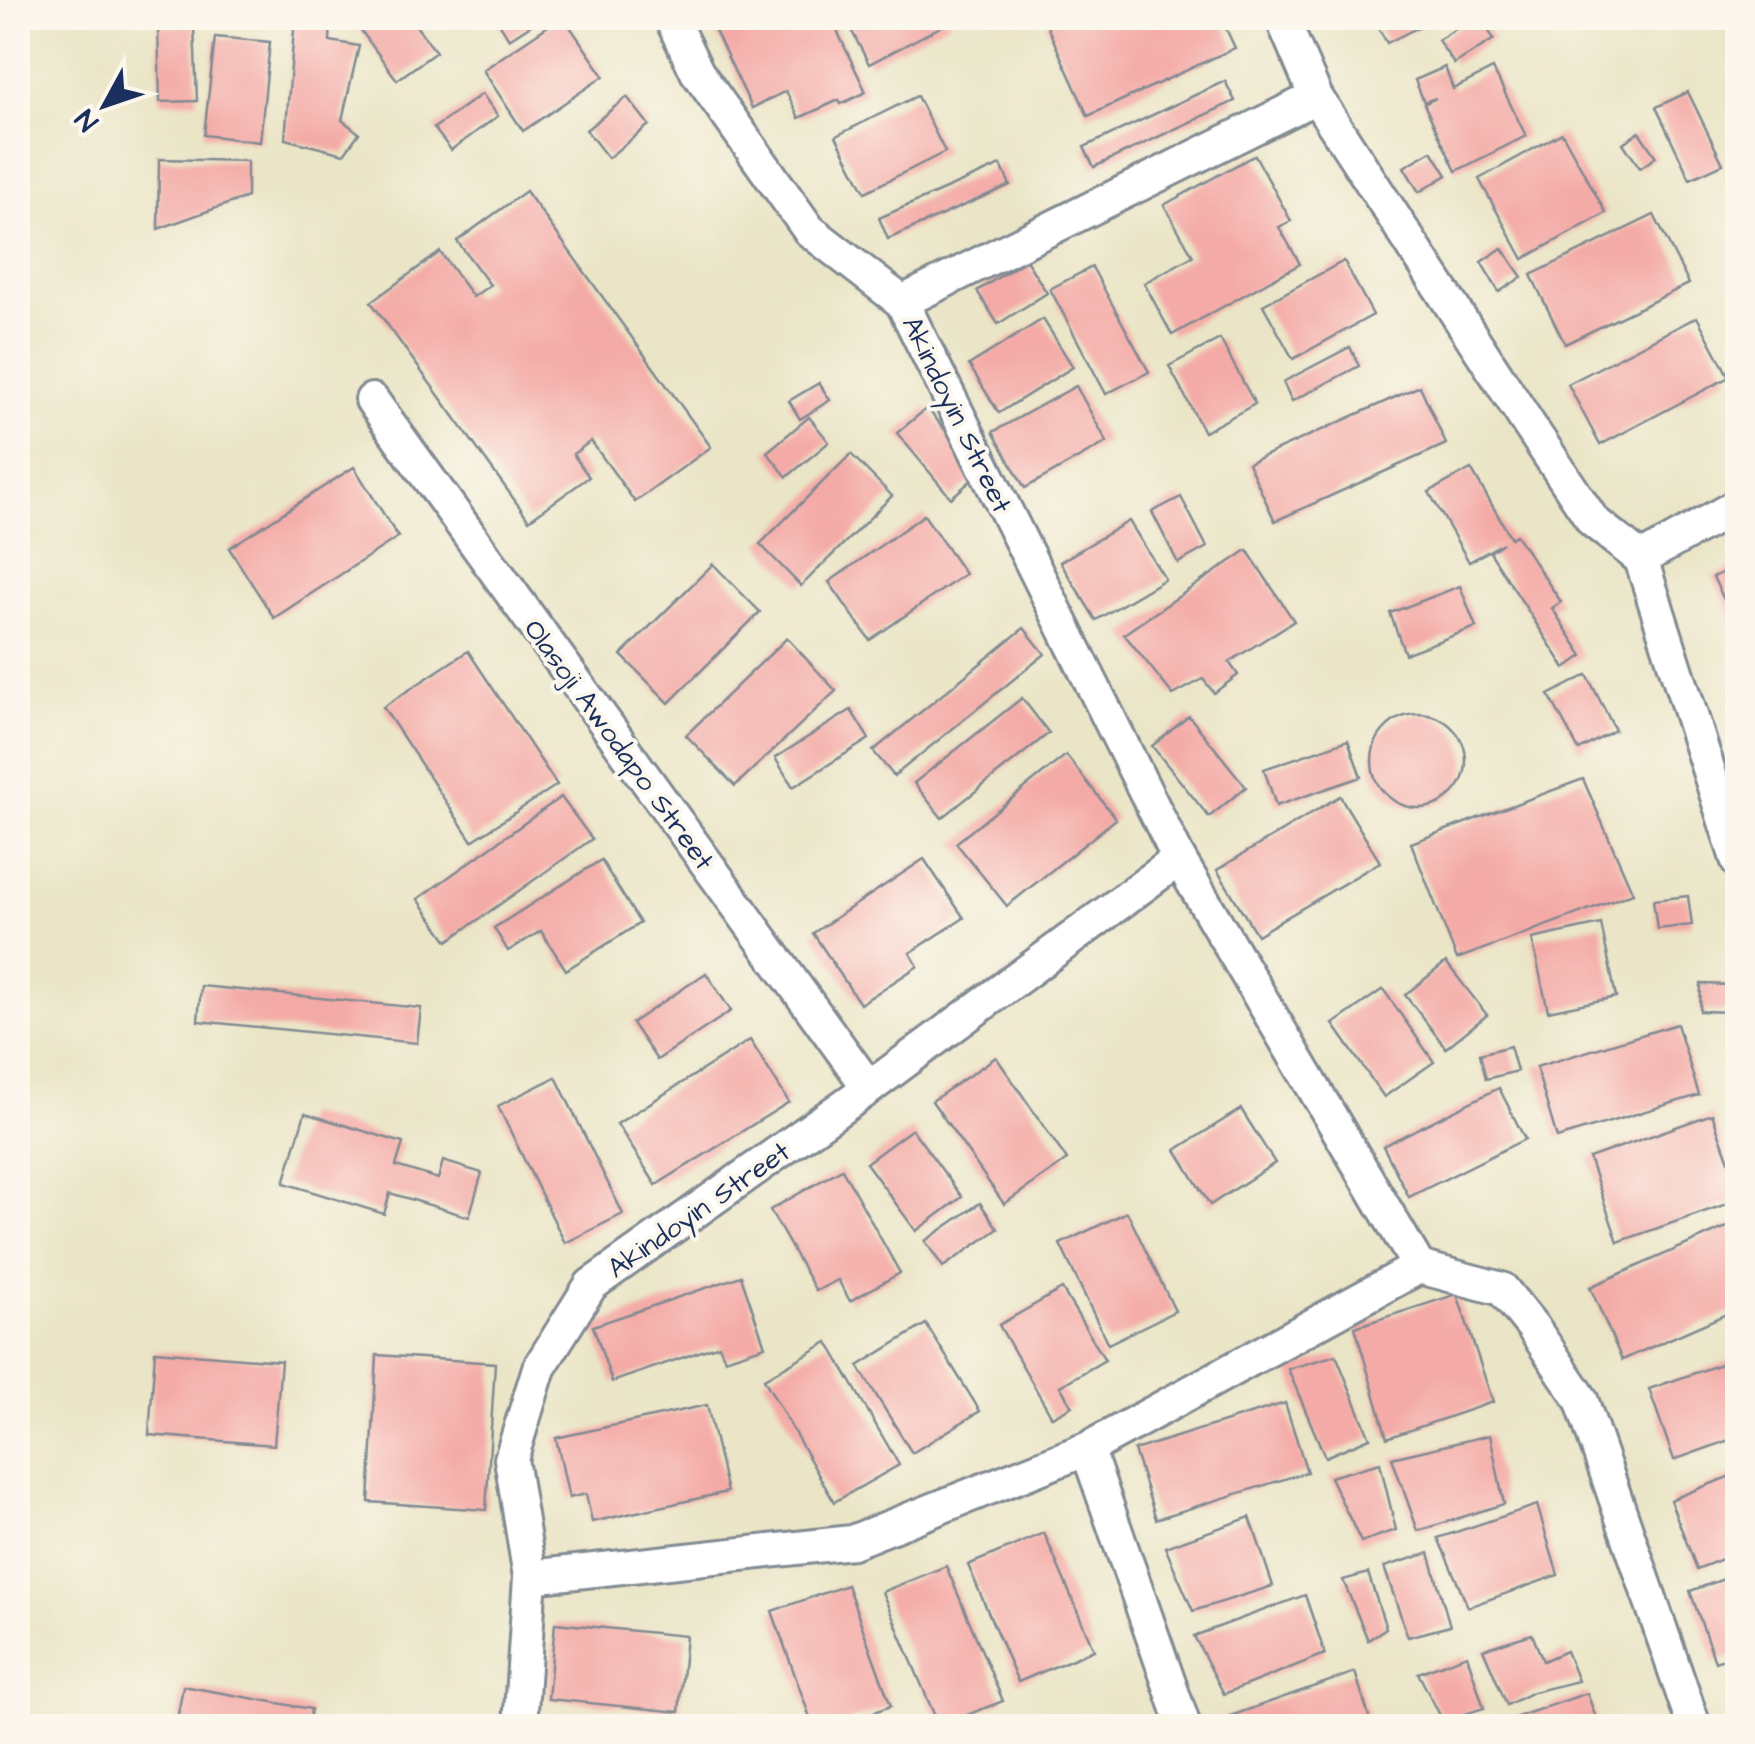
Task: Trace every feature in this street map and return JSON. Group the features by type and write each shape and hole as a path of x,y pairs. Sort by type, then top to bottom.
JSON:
{"street":[{"name":"Akindoyin Street","path":"671,18 696,72 808,230 902,302 1179,859 1419,1266"},
{"path":"1282,18 1316,97 1592,521 1641,559 1738,862"},
{"path":"902,302 1316,97"},
{"name":"Olasoji Awodapo Street","path":"372,400 869,1088"},
{"path":"1641,559 1738,505"},
{"name":"Akindoyin Street","path":"520,1726 530,1577 511,1459 539,1368 591,1285 869,1088 1179,859"},
{"path":"530,1577 852,1542 1086,1450 1419,1266 1502,1288 1581,1399 1694,1726"},
{"path":"1086,1450 1184,1726"}],"building":[{"path":"295,18 331,18 330,41 359,46 342,120 359,133 344,154 285,139"},
{"path":"352,18 410,18 436,52 397,80"},
{"path":"496,18 542,18 509,39"},
{"path":"564,18 604,76 523,131 483,70"},
{"path":"709,18 831,18 866,92 799,118 786,91 752,108"},
{"path":"845,18 948,18 950,22 869,64"},
{"path":"1061,18 1221,18 1235,48 1088,116 1046,24"},
{"path":"1373,18 1436,18 1387,43"},
{"path":"1480,18 1494,39 1454,64 1438,40"},
{"path":"194,25 197,101 160,102 158,26"},
{"path":"215,37 270,42 260,142 204,135"},
{"path":"1445,67 1453,89 1493,69 1526,136 1456,171 1424,104 1436,98 1424,102 1415,80"},
{"path":"1225,81 1235,101 1094,167 1084,147"},
{"path":"1688,92 1723,164 1690,179 1656,107"},
{"path":"482,94 498,116 451,150 434,128"},
{"path":"917,96 945,152 865,192 836,136"},
{"path":"627,97 649,125 608,158 586,130"},
{"path":"1639,132 1656,157 1640,168 1623,143"},
{"path":"1562,133 1606,213 1523,259 1479,179"},
{"path":"1432,151 1447,175 1419,192 1404,167"},
{"path":"1255,155 1291,221 1279,227 1300,264 1172,335 1144,283 1193,256 1164,205"},
{"path":"159,159 247,161 247,197 158,229"},
{"path":"1001,165 1010,185 888,239 879,218"},
{"path":"526,191 711,447 635,502 591,441 573,454 589,477 529,520 371,302 440,252 473,297 490,285 457,241"},
{"path":"1654,215 1689,284 1565,344 1531,275"},
{"path":"1502,248 1522,277 1499,292 1481,262"},
{"path":"1026,260 1047,293 998,324 977,291"},
{"path":"1344,261 1373,315 1293,359 1263,305"},
{"path":"1092,267 1149,372 1106,394 1050,289"},
{"path":"1697,317 1729,377 1600,445 1568,384"},
{"path":"1043,319 1073,367 999,413 969,365"},
{"path":"1220,339 1255,404 1204,432 1169,366"},
{"path":"1350,347 1359,366 1292,401 1283,382"},
{"path":"819,383 830,400 800,419 789,401"},
{"path":"1076,386 1107,442 1025,488 993,432"},
{"path":"1420,386 1446,444 1275,521 1248,463"},
{"path":"927,408 980,473 951,498 897,433"},
{"path":"809,417 829,442 787,477 767,452"},
{"path":"851,454 892,496 801,586 760,544"},
{"path":"354,467 398,537 274,618 229,548"},
{"path":"1471,469 1511,538 1516,535 1561,602 1552,608 1583,656 1565,668 1490,552 1503,543 1469,562 1429,492"},
{"path":"1181,497 1207,547 1178,563 1152,512"},
{"path":"924,515 965,574 870,640 829,582"},
{"path":"1129,521 1165,579 1096,620 1060,562"},
{"path":"1247,550 1294,621 1229,662 1238,675 1214,693 1203,679 1173,695 1124,634"},
{"path":"713,564 760,612 669,703 621,655"},
{"path":"1738,565 1738,628 1713,577"},
{"path":"1460,586 1476,627 1405,654 1390,613"},
{"path":"1024,628 1045,654 894,776 873,751"},
{"path":"787,638 836,691 735,786 686,735"},
{"path":"468,651 557,785 472,841 383,707"},
{"path":"1587,675 1615,730 1579,750 1549,695"},
{"path":"1022,698 1049,733 942,818 914,783"},
{"path":"851,710 869,739 793,787 775,758"},
{"path":"1419,714 1437,718 1452,728 1462,743 1466,761 1462,779 1452,794 1437,804 1419,808 1401,804 1386,794 1376,779 1372,761 1376,743 1386,728 1401,718"},
{"path":"1189,716 1246,787 1209,817 1152,746"},
{"path":"1348,740 1361,777 1276,806 1264,769"},
{"path":"1066,755 1116,819 1007,906 956,843"},
{"path":"1583,779 1633,893 1457,959 1411,843"},
{"path":"1340,796 1380,862 1257,935 1217,870"},
{"path":"561,797 592,839 448,941 418,899"},
{"path":"924,859 964,918 910,953 918,966 860,1004 813,933"},
{"path":"601,860 640,923 566,970 541,931 508,951 494,928"},
{"path":"1688,896 1692,925 1657,929 1653,900"},
{"path":"1601,924 1616,997 1548,1011 1532,939"},
{"path":"1446,962 1487,1015 1446,1048 1405,995"},
{"path":"706,973 731,1011 657,1060 632,1023"},
{"path":"1701,984 1731,985 1730,1012 1700,1011"},
{"path":"201,986 421,1008 417,1043 198,1021"},
{"path":"1383,989 1434,1062 1384,1097 1333,1024"},
{"path":"1677,1024 1699,1095 1557,1138 1536,1067"},
{"path":"750,1040 789,1102 656,1185 617,1124"},
{"path":"1510,1046 1517,1071 1486,1079 1480,1054"},
{"path":"996,1057 1067,1160 1004,1204 932,1101"},
{"path":"556,1077 623,1214 565,1243 498,1106"},
{"path":"1499,1088 1525,1139 1409,1197 1383,1146"},
{"path":"1241,1109 1275,1163 1210,1205 1176,1150"},
{"path":"305,1113 403,1143 396,1166 438,1179 443,1161 482,1173 469,1217 390,1193 384,1214 284,1183"},
{"path":"1712,1114 1738,1186 1738,1200 1618,1242 1589,1158"},
{"path":"912,1129 962,1197 916,1231 866,1163"},
{"path":"842,1169 900,1273 850,1301 838,1280 816,1291 770,1210"},
{"path":"980,1203 998,1229 943,1267 925,1241"},
{"path":"1127,1212 1175,1311 1108,1344 1060,1244"},
{"path":"1738,1222 1738,1309 1622,1360 1590,1287"},
{"path":"741,1276 765,1346 725,1359 719,1345 612,1382 593,1326"},
{"path":"1062,1289 1105,1360 1060,1386 1072,1406 1052,1417 999,1325"},
{"path":"1457,1294 1493,1402 1387,1438 1355,1327"},
{"path":"926,1324 980,1411 912,1453 858,1366"},
{"path":"828,1342 899,1465 834,1502 764,1379"},
{"path":"155,1351 281,1361 274,1445 149,1435"},
{"path":"377,1355 495,1363 486,1510 369,1502"},
{"path":"1336,1355 1370,1438 1325,1457 1288,1369"},
{"path":"1738,1358 1738,1437 1674,1460 1649,1389"},
{"path":"1285,1403 1307,1472 1156,1519 1134,1450"},
{"path":"707,1405 727,1492 592,1522 586,1494 569,1498 556,1438"},
{"path":"1490,1435 1504,1504 1418,1531 1392,1458"},
{"path":"1380,1463 1396,1530 1361,1542 1330,1477"},
{"path":"1738,1473 1738,1553 1697,1569 1670,1500"},
{"path":"1537,1505 1558,1575 1468,1607 1438,1538"},
{"path":"1250,1517 1273,1586 1193,1611 1165,1547"},
{"path":"1044,1533 1094,1650 1018,1682 968,1565"},
{"path":"1429,1553 1450,1626 1408,1637 1384,1567"},
{"path":"946,1566 1003,1701 939,1726 882,1592"},
{"path":"1368,1573 1386,1628 1368,1640 1343,1580"},
{"path":"1738,1574 1738,1654 1715,1662 1690,1591"},
{"path":"847,1585 891,1706 835,1726 813,1726 772,1611"},
{"path":"1305,1595 1325,1654 1224,1694 1194,1636"},
{"path":"555,1623 686,1636 679,1712 548,1699"},
{"path":"1532,1634 1543,1661 1566,1651 1578,1681 1533,1692 1507,1705 1483,1649"},
{"path":"1467,1655 1484,1708 1443,1721 1418,1673"},
{"path":"1355,1672 1372,1726 1225,1726 1222,1719"},
{"path":"183,1686 311,1709 308,1726 207,1726 177,1721"},
{"path":"1587,1693 1599,1726 1491,1726"}]}
